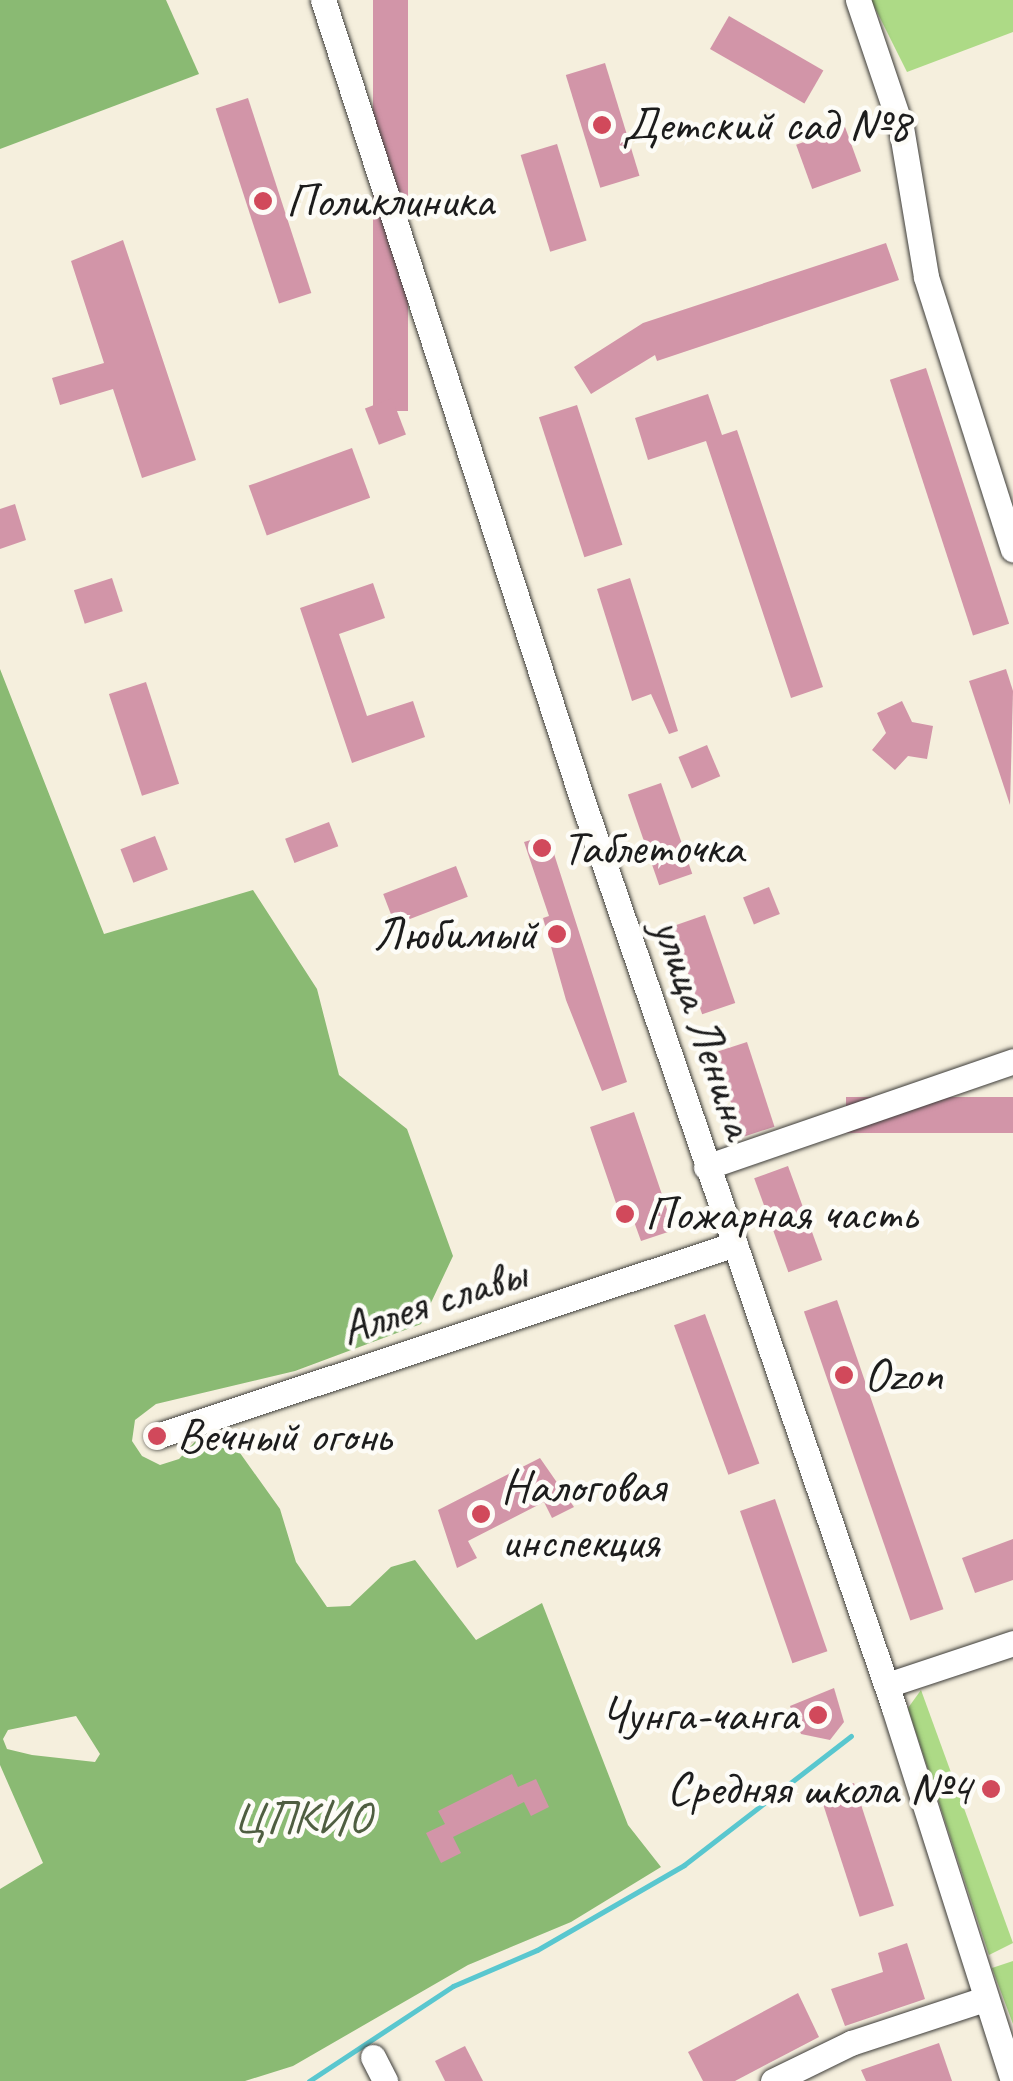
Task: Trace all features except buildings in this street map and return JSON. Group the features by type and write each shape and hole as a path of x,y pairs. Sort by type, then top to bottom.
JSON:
{"street":[{"name":"улица Ленина","path":"323,0 706,1168 886,1685 1013,2080"},
{"path":"858,0 901,127 926,277 1013,549"},
{"path":"706,1168 1013,1061"},
{"name":"Аллея славы","path":"157,1436 735,1244"},
{"path":"886,1685 1013,1643"},
{"path":"773,2081 851,2044 985,1998"},
{"path":"373,2056 384,2081"}],"green space":[{"path":"0,0 166,0 199,74 0,149"},
{"path":"871,0 1013,0 1013,32 907,72"},
{"name":"ЦПКИО","path":"0,669 104,934 253,890 317,989 339,1075 407,1129 453,1256 421,1324 295,1371 156,1404 135,1420 132,1441 142,1456 160,1465 179,1459 201,1435 240,1453 280,1509 296,1562 327,1607 350,1606 391,1567 415,1560 476,1640 542,1603 628,1825 661,1867 571,1922 468,1965 293,2066 245,2081 0,2081 0,1889 43,1863 0,1765","holes":["76,1716 100,1754 95,1762 32,1755 7,1749 3,1739 8,1730"]},
{"path":"921,1690 1013,1943 989,1955 908,1708"},
{"path":"1013,1961 1013,2024 992,1968"}],"waterway":[{"path":"309,2081 453,1986 537,1950 684,1865 851,1736"}],"place":[{"name":"Детский сад №8","path":"602,125"},
{"name":"Поликлиника","path":"263,201"},
{"name":"Таблеточка","path":"542,848"},
{"name":"Любимый","path":"557,934"},
{"name":"Пожарная часть","path":"625,1214"},
{"name":"Ozon","path":"844,1375"},
{"name":"Вечный огонь","path":"157,1436"},
{"name":"Налоговая инспекция","path":"481,1514"},
{"name":"Чунга-чанга","path":"818,1715"},
{"name":"Средняя школа №4","path":"991,1789"}]}
